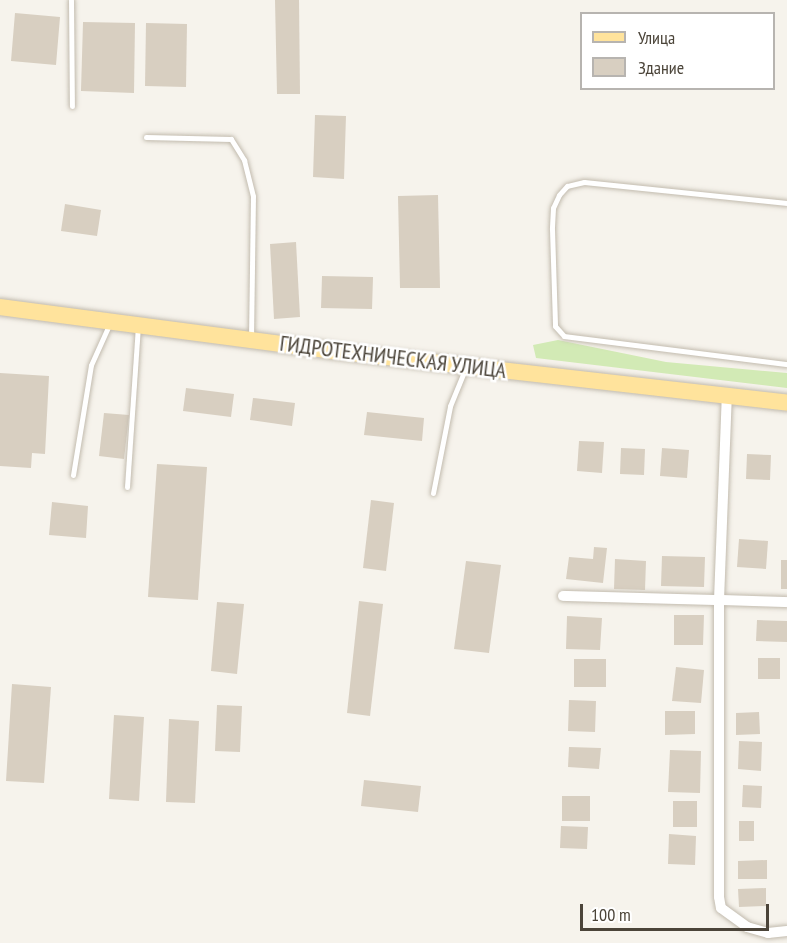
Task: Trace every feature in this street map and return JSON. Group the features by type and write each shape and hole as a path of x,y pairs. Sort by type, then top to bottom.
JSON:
{"main road":[{"name":"ГИДРОТЕХНИЧЕСКАЯ УЛИЦА","path":"0,307 251,340 787,403"}],"street":[{"path":"727,396 719,600 719,897 721,908 747,927 768,933 787,931"},
{"path":"563,596 787,602"}],"lane":[{"path":"71,0 72,106"},
{"path":"146,137 231,139 244,160 254,196 251,340"},
{"path":"787,203 584,182 567,186 560,195 553,208 552,230 555,326 564,336 787,364"},
{"path":"73,475 91,365 111,322"},
{"path":"127,487 138,325"},
{"path":"433,493 450,406 467,366"}],"green space":[{"path":"558,340 666,362 787,373 787,388 536,358 533,345"}],"building":[{"path":"275,0 299,0 300,94 277,94"},
{"path":"15,13 60,17 56,65 11,61"},
{"path":"83,22 135,23 134,93 81,91"},
{"path":"146,23 187,24 186,87 145,86"},
{"path":"315,115 346,116 344,179 313,177"},
{"path":"438,195 440,288 400,288 398,196"},
{"path":"65,204 101,210 97,236 61,231"},
{"path":"296,242 300,317 274,319 270,244"},
{"path":"322,276 373,277 372,309 321,308"},
{"path":"0,373 49,376 45,454 32,453 31,468 0,466"},
{"path":"186,388 234,394 231,417 183,411"},
{"path":"253,398 295,403 292,426 250,420"},
{"path":"367,412 424,418 422,441 364,435"},
{"path":"104,413 129,415 124,459 99,456"},
{"path":"579,441 604,442 602,473 577,471"},
{"path":"621,448 645,449 644,475 620,474"},
{"path":"662,448 689,450 687,478 660,476"},
{"path":"747,454 771,455 770,480 746,479"},
{"path":"157,464 207,467 198,600 148,597"},
{"path":"371,500 394,503 386,571 363,568"},
{"path":"52,502 88,506 86,538 49,535"},
{"path":"739,539 768,541 766,569 737,567"},
{"path":"594,547 607,548 603,583 566,579 569,557 593,559"},
{"path":"662,556 705,557 704,587 661,586"},
{"path":"615,559 646,561 645,590 614,589"},
{"path":"781,560 787,560 787,589 781,589"},
{"path":"466,561 501,565 489,653 454,649"},
{"path":"359,601 383,604 370,716 347,713"},
{"path":"217,602 244,604 237,674 211,671"},
{"path":"674,615 704,615 703,645 674,645"},
{"path":"567,616 602,618 600,650 566,649"},
{"path":"757,620 787,621 787,642 756,641"},
{"path":"758,658 780,658 780,679 758,679"},
{"path":"574,659 606,659 606,687 574,687"},
{"path":"676,667 704,670 701,703 672,701"},
{"path":"12,684 51,687 44,783 6,781"},
{"path":"569,700 596,701 595,732 568,731"},
{"path":"217,705 242,706 240,752 215,751"},
{"path":"665,711 695,711 695,734 665,735"},
{"path":"759,712 760,734 736,735 736,713"},
{"path":"114,715 144,717 139,801 109,799"},
{"path":"169,719 199,721 195,803 166,802"},
{"path":"739,741 762,742 761,771 738,769"},
{"path":"569,747 601,748 599,769 568,767"},
{"path":"670,750 701,751 700,793 668,792"},
{"path":"364,780 421,786 418,812 361,806"},
{"path":"743,785 762,786 761,808 742,807"},
{"path":"562,796 590,796 590,821 562,821"},
{"path":"673,801 697,801 697,827 673,827"},
{"path":"739,821 754,821 754,841 739,841"},
{"path":"561,826 588,827 587,849 560,848"},
{"path":"669,834 696,836 695,865 668,864"},
{"path":"767,860 767,879 738,879 738,861"},
{"path":"766,888 766,906 739,907 738,889"}]}
